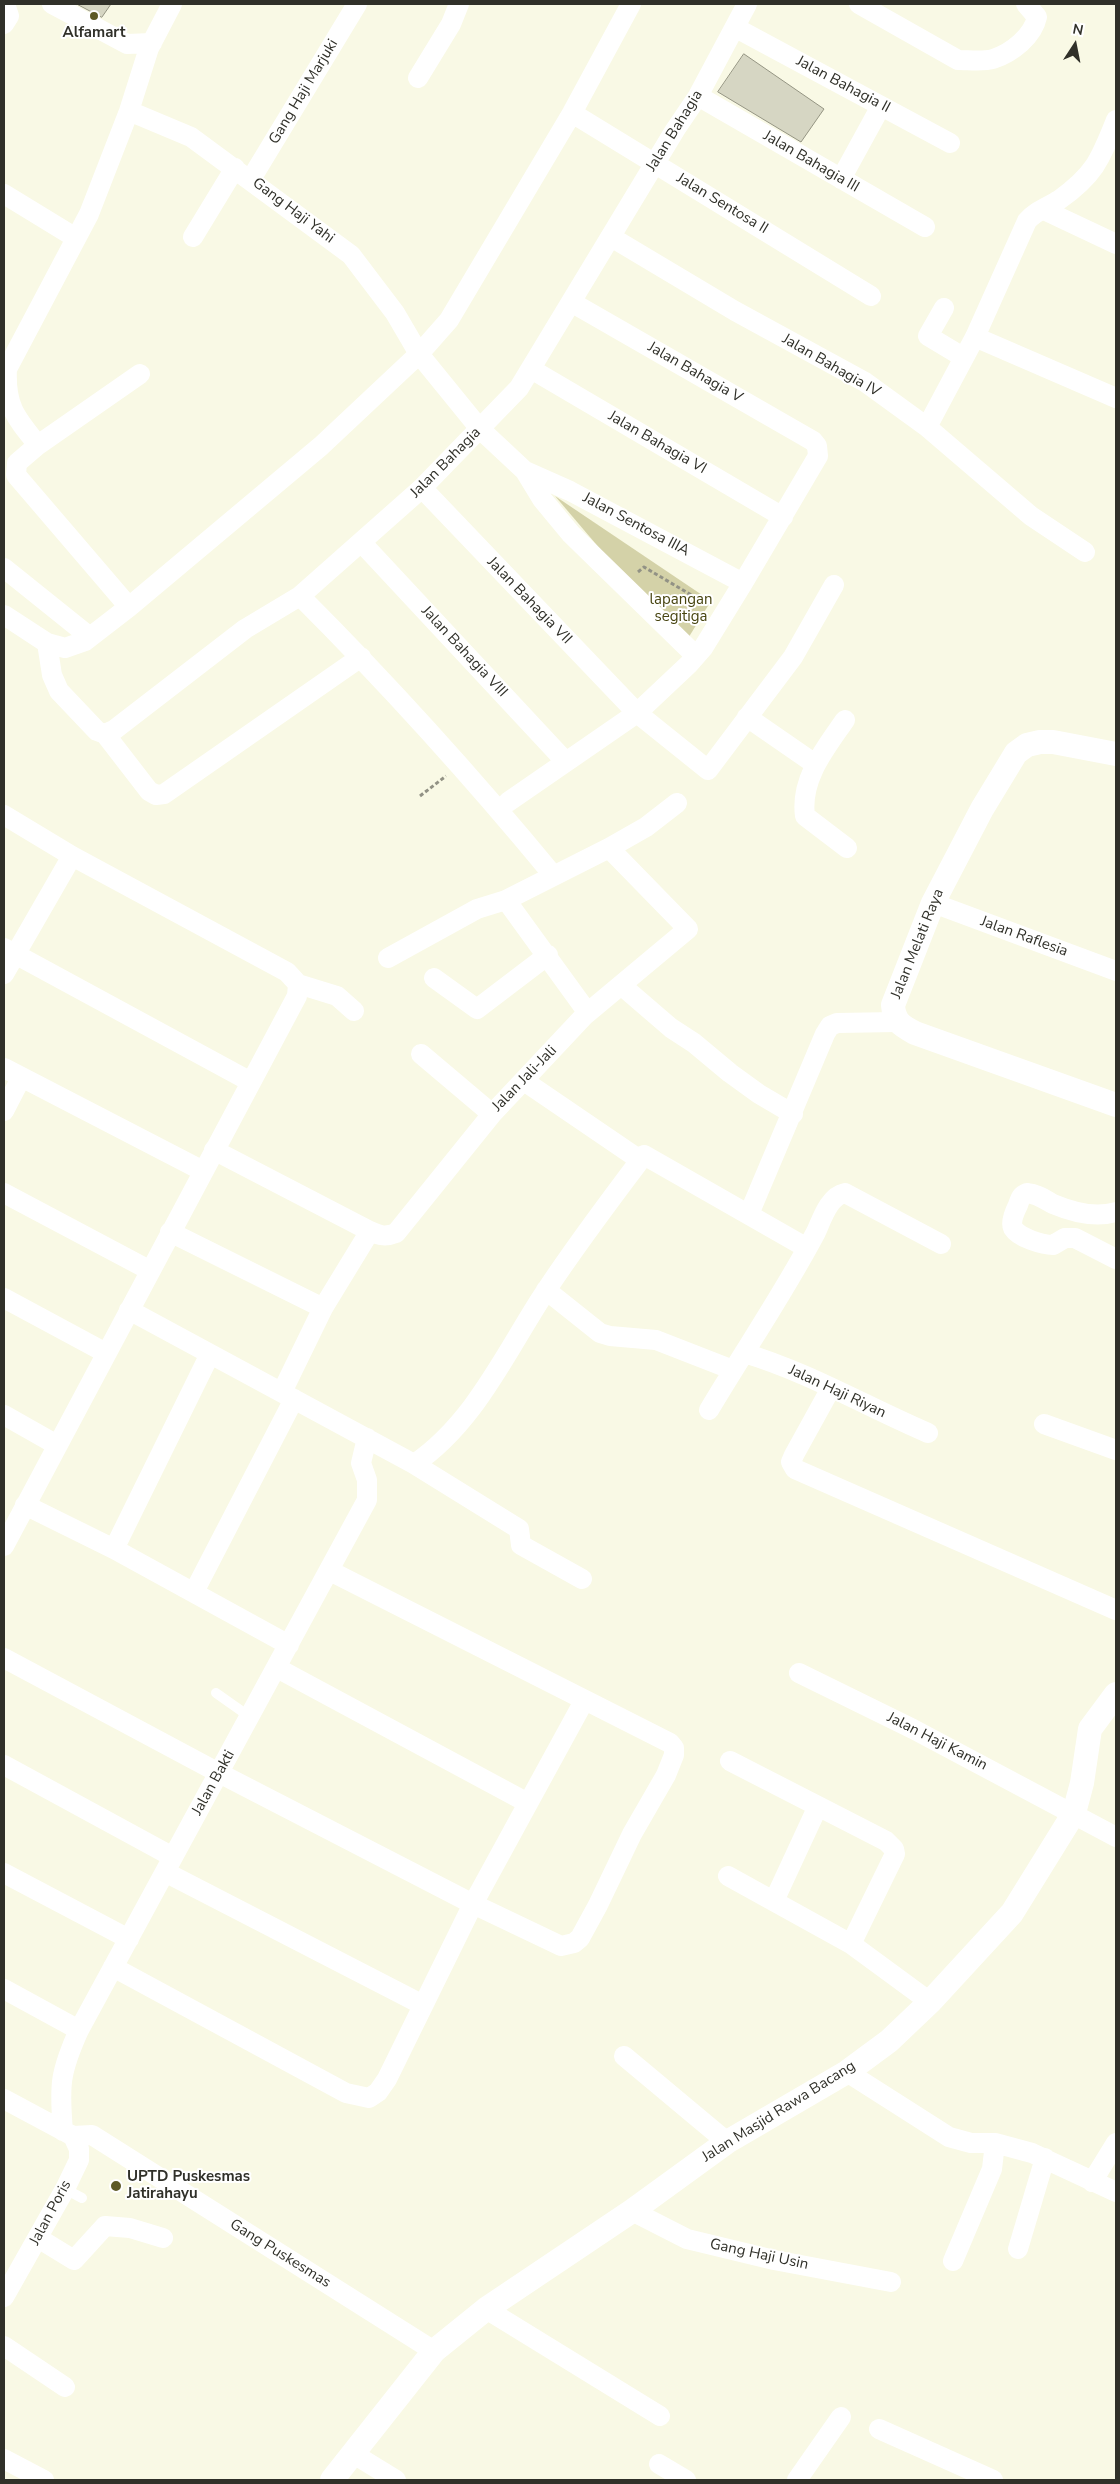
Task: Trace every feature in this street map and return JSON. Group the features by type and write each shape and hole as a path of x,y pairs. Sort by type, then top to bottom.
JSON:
{"street":[{"path":"4,24 8,16 5,4"},
{"path":"52,4 127,44 152,44"},
{"path":"38,445 21,424 9,404 6,390 7,369 89,214 152,44 172,4"},
{"name":"Gang Haji Marjuki","path":"193,236 243,174 357,4"},
{"path":"418,78 451,24 459,4"},
{"path":"4,615 47,642 65,648 90,637 130,607 321,446 419,354 449,320 572,113 631,4"},
{"name":"Jalan Bahagia","path":"105,734 114,730 163,694 245,629 300,596 422,488 519,388 698,96 736,28 747,4"},
{"path":"859,4 958,60 993,59 1021,43 1035,25 1031,10"},
{"name":"Jalan Bahagia II","path":"736,28 950,143"},
{"name":"Jalan Bahagia III","path":"698,96 925,227"},
{"path":"841,179 881,106"},
{"name":"Gang Haji Yahi","path":"128,111 191,137 351,255 395,313 419,354 480,429 525,472"},
{"name":"Jalan Sentosa II","path":"572,113 871,296"},
{"path":"927,427 963,356 975,337 1027,221 1034,213 1044,210 1080,185 1094,170 1100,162 1116,120"},
{"path":"4,194 76,238"},
{"path":"1044,210 1116,244"},
{"name":"Jalan Bahagia IV","path":"611,237 735,310 865,382 927,427 1032,516 1085,552"},
{"name":"Jalan Bahagia V","path":"571,302 807,437 817,446 818,456 783,517"},
{"path":"944,308 928,336 963,356"},
{"path":"975,337 1116,398"},
{"name":"Jalan Bahagia VI","path":"531,369 783,517"},
{"path":"130,607 16,475 17,462 38,445 140,374"},
{"path":"525,472 542,499 571,534 696,656"},
{"name":"Jalan Sentosa IIIA","path":"525,472 570,490 744,583"},
{"name":"Jalan Bahagia VII","path":"422,488 637,713 708,770 747,717"},
{"path":"508,802 637,713 666,688 696,656 744,583 783,517"},
{"name":"Jalan Bahagia VIII","path":"360,542 566,762"},
{"path":"4,568 90,637"},
{"path":"815,764 747,717 793,657 834,585"},
{"path":"300,596 361,657 460,765 553,875"},
{"path":"47,642 52,676 59,692 97,731 105,734 148,791 156,795 164,794 361,657"},
{"path":"845,720 815,764 803,800 805,816 847,848"},
{"name":"Jalan Melati Raya","path":"1116,754 1053,742 1040,742 1028,745 1016,753 982,809 933,903 893,1005 893,1016 897,1022 915,1033 1116,1105"},
{"path":"388,958 477,909 506,900 609,848 646,827 677,804"},
{"path":"4,815 72,856 287,972 298,984 337,996 354,1011"},
{"name":"Jalan Jali-Jali","path":"370,1231 381,1236 396,1232 492,1114 585,1015 688,929 662,905 609,848"},
{"path":"4,974 10,950 72,856"},
{"path":"506,900 514,914 548,955 585,1009 585,1015"},
{"name":"Jalan Raflesia","path":"933,903 1116,971"},
{"path":"10,950 251,1082"},
{"path":"434,978 477,1009 548,955"},
{"path":"5,1540 58,1445 149,1270 298,996 298,984"},
{"path":"621,985 671,1028 694,1043 730,1073 759,1094 793,1114"},
{"path":"749,1214 793,1114 824,1034 830,1026 838,1023 897,1022"},
{"path":"421,1054 492,1114"},
{"path":"4,1068 203,1171"},
{"path":"4,1111 21,1078"},
{"path":"524,1080 640,1160"},
{"path":"194,1592 288,1395 323,1308 370,1231 214,1150"},
{"path":"414,1464 426,1456 451,1432 484,1391 546,1290 644,1154 807,1248"},
{"path":"4,1192 149,1270"},
{"path":"1116,1212 1106,1215 1089,1214 1054,1204 1027,1193 1021,1197 1012,1223 1013,1228 1019,1233 1036,1241 1053,1245 1065,1238 1075,1238 1116,1259"},
{"path":"709,1410 807,1248 830,1204 838,1194 844,1194 941,1244"},
{"path":"170,1232 323,1308"},
{"path":"546,1290 600,1333 610,1336 656,1340 733,1370"},
{"path":"4,1298 106,1352"},
{"path":"129,1310 414,1464 519,1529 521,1545 582,1579"},
{"name":"Jalan Haji Riyan","path":"744,1353 800,1373 874,1410 928,1433"},
{"path":"114,1549 210,1354"},
{"path":"831,1388 794,1455 791,1462 794,1469 1116,1610"},
{"path":"4,1415 58,1445"},
{"path":"1044,1424 1116,1450"},
{"name":"Jalan Bakti","path":"68,2133 60,2088 65,2060 128,1939 290,1645 367,1500 367,1480 361,1463 367,1438"},
{"path":"25,1505 114,1549 290,1645"},
{"path":"4,1658 219,1773 473,1904 561,1946 574,1943 580,1938 632,1834 666,1775 674,1755 674,1748 670,1743 330,1571"},
{"path":"277,1668 528,1803"},
{"name":"Jalan Haji Kamin","path":"799,1673 912,1728 1116,1836"},
{"name":"Jalan Masjid Rawa Bacang","path":"332,2480 434,2351 486,2308 632,2211 727,2142 847,2072 889,2041 930,2002 1012,1913 1074,1813 1082,1783 1090,1729 1116,1698"},
{"path":"113,1967 346,2093 369,2098 378,2092 386,2079 473,1904 584,1701"},
{"path":"730,1761 886,1841 894,1850 892,1861 852,1944"},
{"path":"4,1765 169,1865 423,2005"},
{"path":"774,1901 818,1806"},
{"path":"4,1873 128,1939"},
{"path":"728,1876 852,1944 930,2002"},
{"path":"4,1989 79,2030"},
{"path":"624,2056 727,2142"},
{"path":"847,2072 949,2137 971,2143 995,2143 1045,2158 1116,2192"},
{"path":"4,2099 68,2133"},
{"name":"Jalan Poris","path":"4,2297 9,2277 73,2194 79,2149 68,2133"},
{"name":"Gang Puskesmas","path":"68,2133 92,2135 434,2351"},
{"path":"953,2261 992,2169 995,2143"},
{"path":"1092,2182 1116,2143"},
{"path":"1018,2249 1045,2158"},
{"name":"Gang Haji Usin","path":"632,2211 687,2239 774,2260 891,2282"},
{"path":"38,2238 74,2260 105,2226 130,2228 163,2238"},
{"path":"486,2308 660,2416"},
{"path":"4,2346 65,2387"},
{"path":"797,2480 841,2416"},
{"path":"879,2429 993,2480"},
{"path":"352,2453 396,2480"},
{"path":"4,2459 44,2480"},
{"path":"659,2464 686,2480"}],"lane":[{"path":"216,1693 250,1716"}],"path":[{"path":"420,796 460,765"}],"green space":[{"name":"lapangan segitiga","path":"555,496 711,601 687,640 675,637"}],"building":[{"path":"77,4 111,4 102,17"},
{"path":"744,54 824,109 801,142 718,92"}],"place":[{"name":"Alfamart","path":"94,16"},
{"name":"UPTD Puskesmas Jatirahayu","path":"116,2186"}]}
